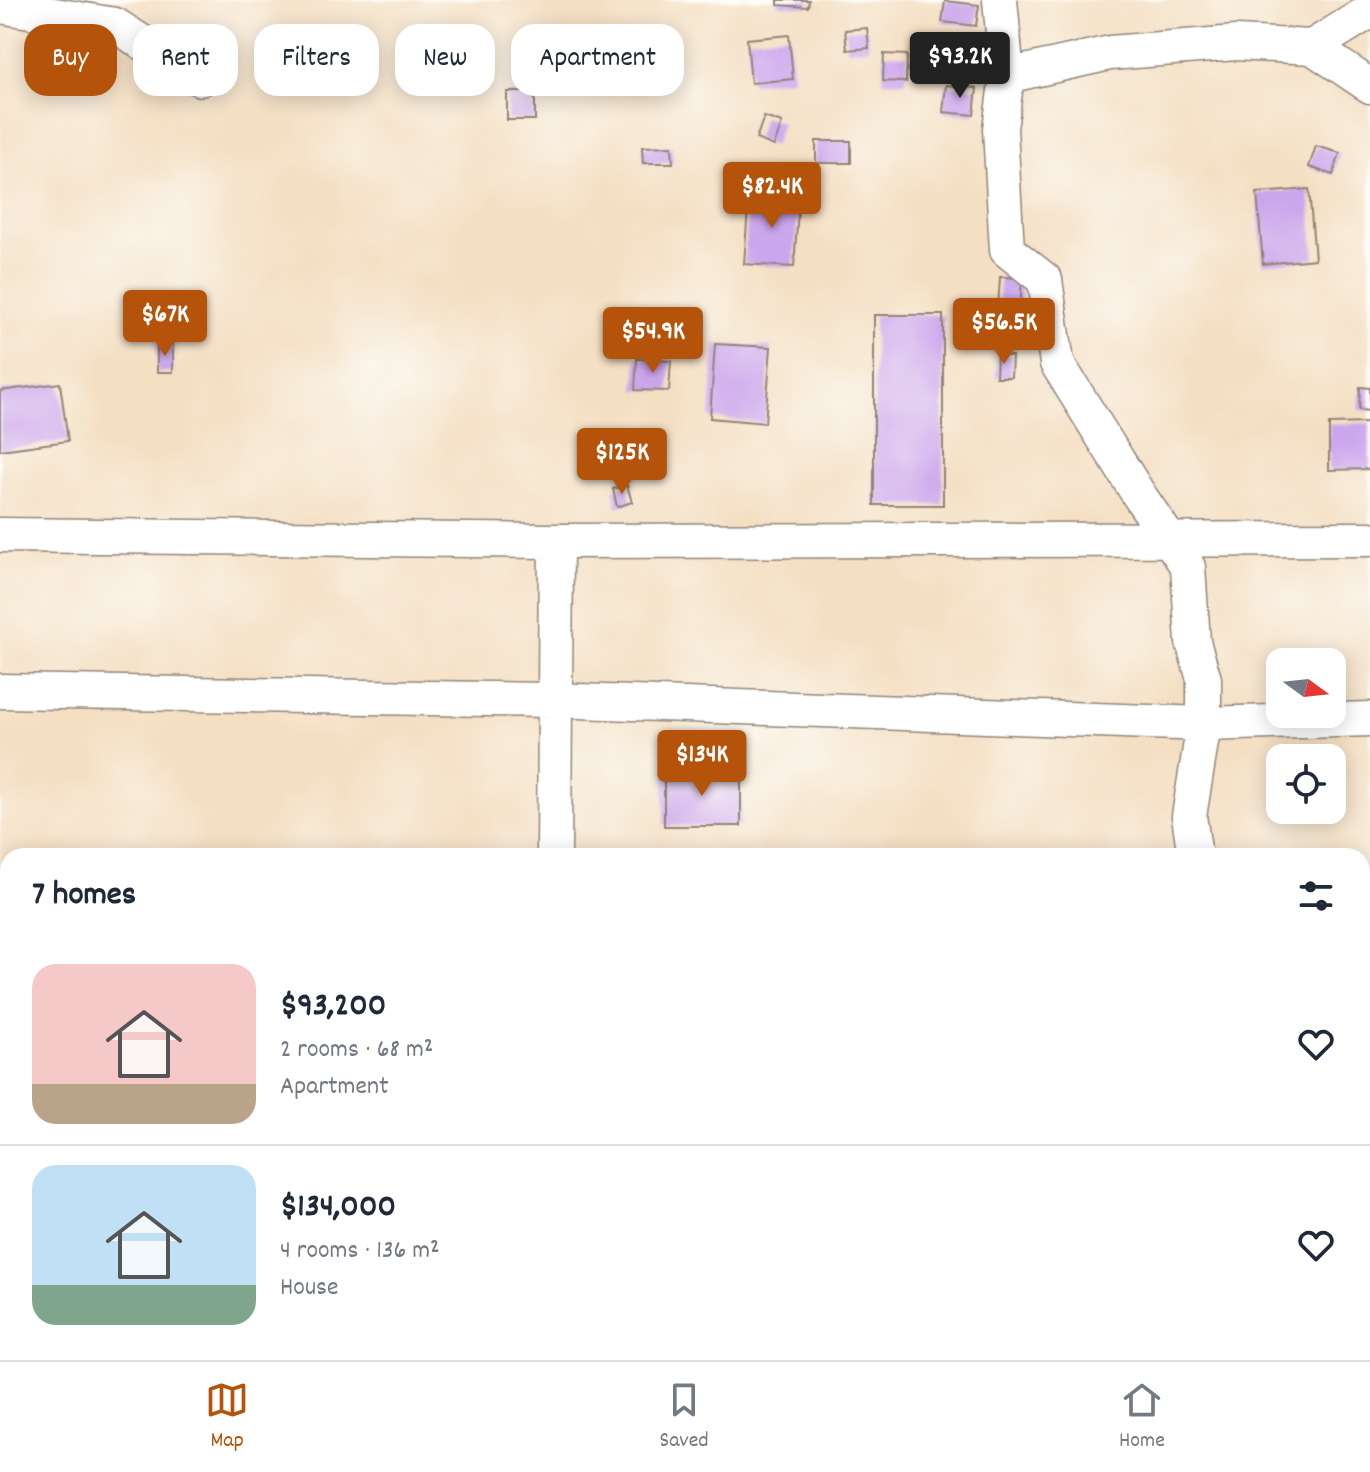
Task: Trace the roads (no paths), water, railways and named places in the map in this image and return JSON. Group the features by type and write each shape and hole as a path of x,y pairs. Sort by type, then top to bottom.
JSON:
{"street":[{"path":"1000,0 1007,76 1000,129 1007,250 1045,280 1057,363 1188,567 1193,642 1204,679 1204,724 1189,816 1194,848"},
{"path":"0,6 115,25 133,36"},
{"path":"1312,47 1370,11"},
{"path":"1007,76 1110,53 1236,43 1312,47 1370,86"},
{"path":"0,535 556,541 1370,539"},
{"path":"554,848 552,700 556,541"},
{"path":"0,691 552,700 1204,724 1370,719"}]}
